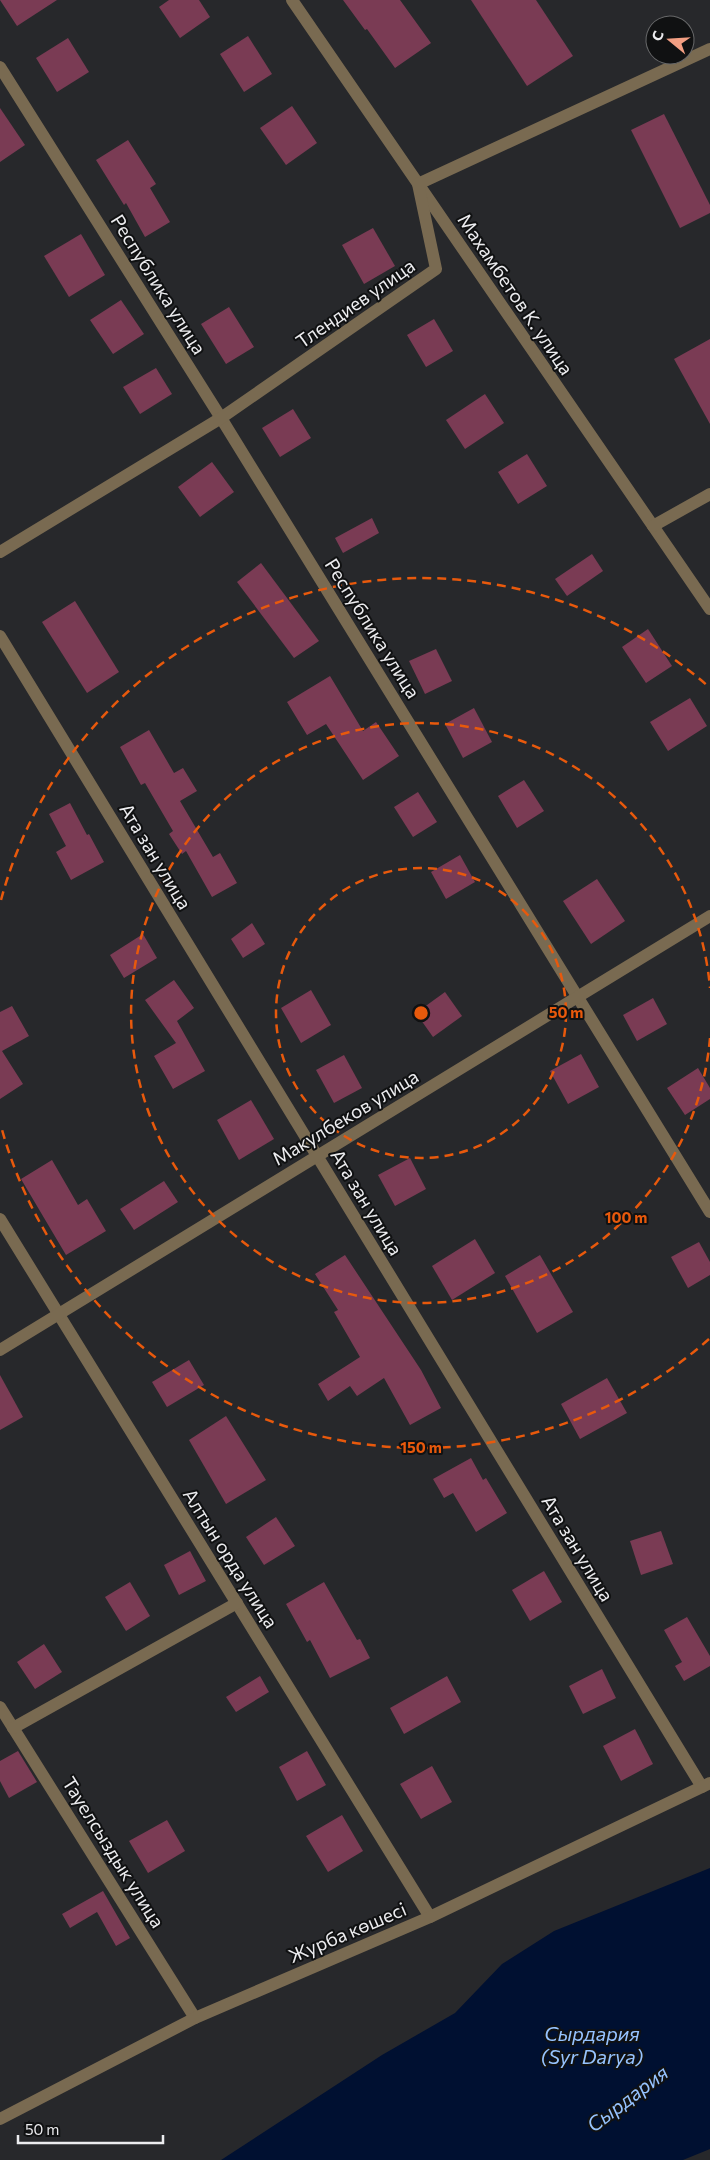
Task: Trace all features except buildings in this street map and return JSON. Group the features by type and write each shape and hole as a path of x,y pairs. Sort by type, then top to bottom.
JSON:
{"street":[{"name":"Махамбетов К. улица","path":"292,0 710,609"},
{"path":"418,184 710,49"},
{"name":"Республика улица","path":"0,67 221,418 710,1212"},
{"name":"Тлендиев улица","path":"0,552 221,418 436,270 418,184"},
{"path":"653,526 710,494"},
{"name":"Ата зан улица","path":"0,636 317,1156 706,1785"},
{"name":"Макулбеков улица","path":"0,1350 710,916"},
{"name":"Алтын орда улица","path":"0,1219 430,1917"},
{"path":"13,1728 237,1603"},
{"name":"Тауелсыздык улица","path":"0,1707 195,2018"},
{"name":"Журба көшесі","path":"0,2119 195,2018 430,1917 706,1785"}],"water":[{"name":"Сырдария (Syr Darya)","path":"710,1868 710,2149 683,2160 221,2160 382,2055 455,2013 502,1964 554,1931"}],"water label":[{"name":"Сырдария","path":"627,2098"}]}
